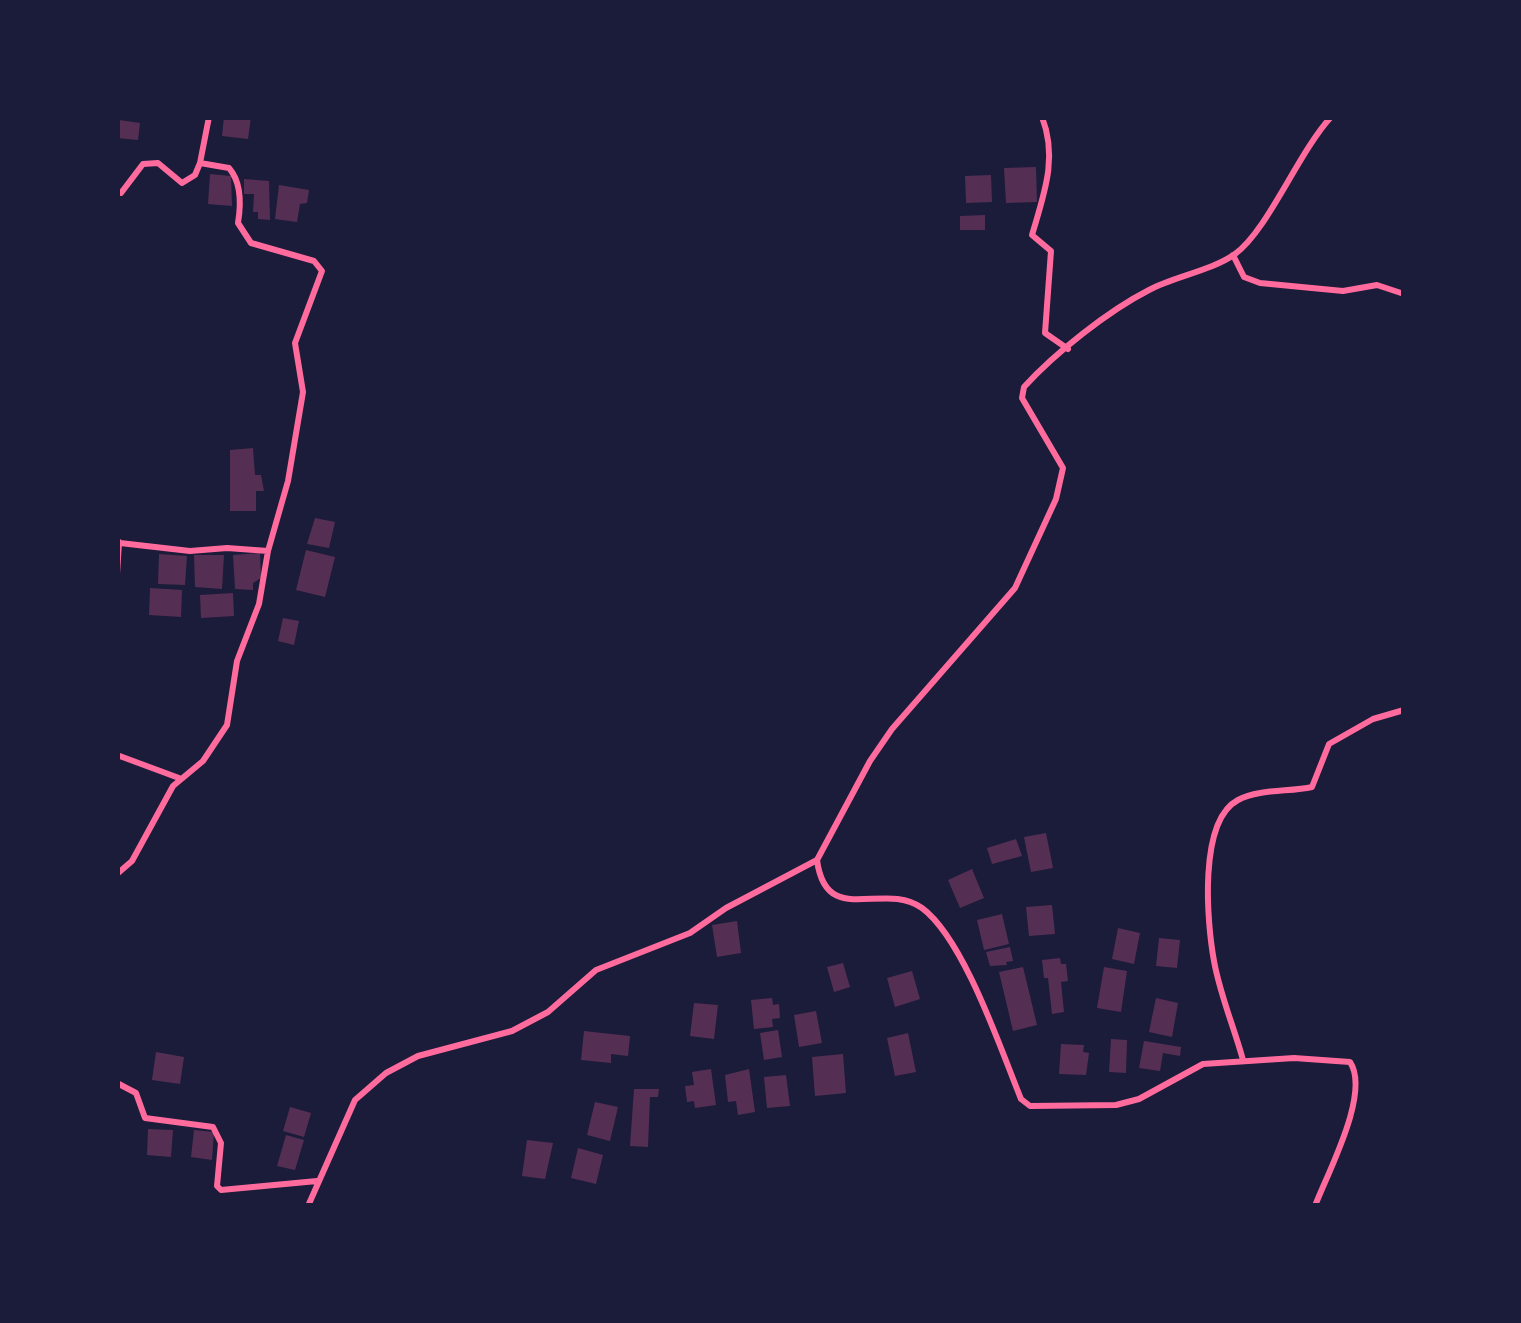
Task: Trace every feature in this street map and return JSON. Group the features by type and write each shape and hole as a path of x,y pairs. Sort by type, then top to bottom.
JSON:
{"street":[{"path":"117,191 121,193 132,182 143,164 158,164 182,183 194,175 209,117"},
{"path":"1042,117 1051,164 1032,235 1051,251 1044,329 1068,350"},
{"path":"308,1206 355,1100 400,1063 512,1031 548,1012 596,970 690,933 726,908 817,860 870,760 892,729 973,641 1023,574 1063,477 1061,459 1022,398 1024,387 1150,289 1233,255 1254,233 1330,117"},
{"path":"117,874 132,861 179,778 202,761 227,725 237,661 260,604 268,551 288,482 303,392 295,343 322,271 314,261 251,243 238,223 241,207 234,172 200,163"},
{"path":"1233,255 1241,273 1254,282 1343,291 1372,285 1404,294"},
{"path":"117,574 118,542 190,551 268,551"},
{"path":"1243,1060 1212,945 1210,855 1218,822 1228,807 1244,798 1312,788 1329,744 1372,719 1404,710"},
{"path":"117,754 179,778"},
{"path":"817,860 822,884 832,893 855,901 903,899 934,919 986,1008 1025,1103 1045,1108 1116,1105 1139,1099 1203,1064 1345,1060 1355,1067 1352,1104 1336,1163 1315,1206"},
{"path":"117,1083 136,1093 145,1118 213,1127 220,1143 217,1186 221,1190 317,1181"}],"building":[{"path":"224,117 251,117 248,139 222,136"},
{"path":"119,120 140,123 138,140 117,138"},
{"path":"1036,167 1037,202 1006,203 1004,168"},
{"path":"210,174 231,176 232,206 208,204"},
{"path":"991,175 992,202 966,203 965,176"},
{"path":"244,179 269,181 270,220 258,219 258,212 253,212 254,194 244,194"},
{"path":"279,185 309,190 297,222 275,219"},
{"path":"985,215 985,230 960,230 960,216"},
{"path":"253,448 255,475 261,475 264,491 256,491 256,511 230,511 230,450"},
{"path":"315,518 335,522 329,548 307,544"},
{"path":"306,550 335,557 325,597 296,590"},
{"path":"260,553 261,578 253,583 253,590 235,589 233,555"},
{"path":"159,554 187,556 185,585 158,584"},
{"path":"194,555 224,555 222,589 195,587"},
{"path":"150,588 182,590 181,617 149,615"},
{"path":"233,593 234,616 201,618 200,595"},
{"path":"283,618 299,621 294,645 278,641"},
{"path":"1046,833 1053,868 1031,872 1024,837"},
{"path":"1016,839 1022,856 992,864 987,848"},
{"path":"972,869 984,898 960,908 948,880"},
{"path":"1052,905 1055,934 1029,936 1026,907"},
{"path":"1002,914 1009,944 984,950 977,920"},
{"path":"737,921 741,953 717,957 712,925"},
{"path":"1118,928 1140,933 1134,964 1112,959"},
{"path":"1159,938 1180,940 1177,968 1156,966"},
{"path":"1010,947 1013,961 990,966 986,952"},
{"path":"1060,958 1066,964 1068,981 1061,982 1064,1012 1052,1014 1042,960"},
{"path":"843,963 850,987 834,992 827,967"},
{"path":"1023,967 1037,1025 1013,1031 999,972"},
{"path":"1104,967 1127,971 1121,1012 1097,1008"},
{"path":"912,971 920,999 895,1007 887,978"},
{"path":"772,998 773,1005 779,1004 780,1018 772,1019 773,1027 754,1029 751,1000"},
{"path":"1156,998 1178,1003 1172,1037 1149,1032"},
{"path":"694,1003 718,1005 714,1039 690,1036"},
{"path":"816,1011 822,1043 799,1047 794,1015"},
{"path":"778,1030 782,1057 764,1060 760,1033"},
{"path":"584,1031 630,1036 628,1056 611,1054 611,1063 581,1060"},
{"path":"908,1033 916,1072 895,1076 887,1038"},
{"path":"1111,1039 1127,1040 1126,1073 1109,1072"},
{"path":"1144,1041 1181,1047 1180,1056 1163,1053 1160,1071 1139,1068"},
{"path":"1061,1044 1084,1045 1083,1052 1089,1053 1086,1075 1059,1074"},
{"path":"156,1052 184,1057 180,1084 152,1080"},
{"path":"843,1054 846,1093 815,1096 812,1057"},
{"path":"711,1069 716,1105 695,1108 694,1101 687,1102 685,1086 694,1085 692,1072"},
{"path":"749,1069 755,1112 738,1115 736,1101 728,1102 725,1075"},
{"path":"786,1075 790,1106 767,1108 764,1077"},
{"path":"634,1089 659,1089 658,1097 650,1097 648,1147 630,1146"},
{"path":"595,1102 618,1107 610,1141 587,1135"},
{"path":"290,1107 311,1113 304,1137 283,1131"},
{"path":"148,1129 173,1130 171,1157 147,1155"},
{"path":"194,1130 214,1132 212,1160 191,1157"},
{"path":"286,1135 304,1140 295,1170 277,1166"},
{"path":"527,1140 553,1143 545,1179 522,1176"},
{"path":"578,1148 603,1155 596,1184 571,1178"}]}
